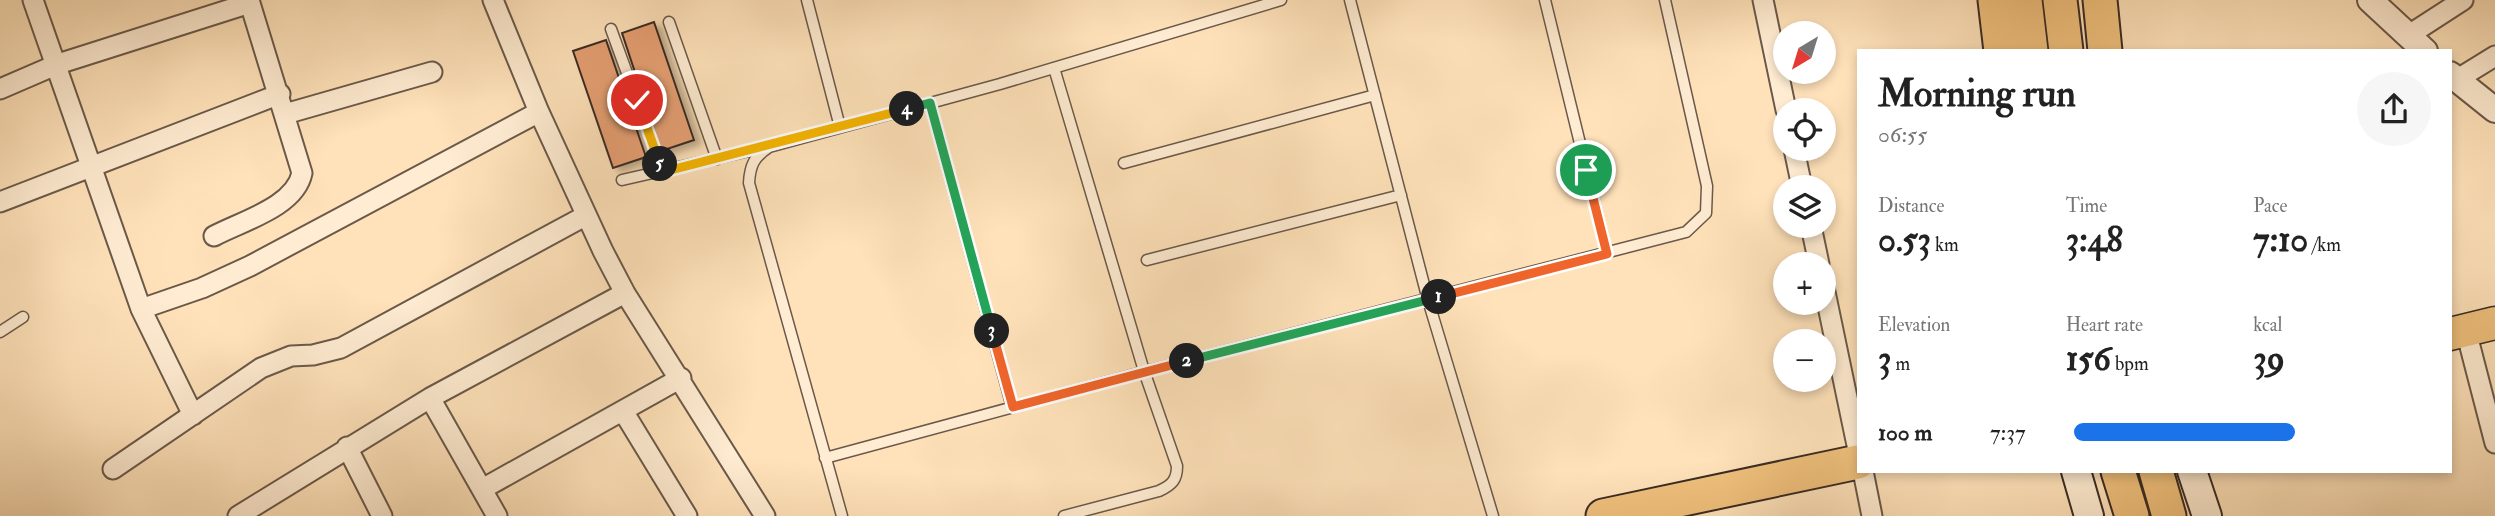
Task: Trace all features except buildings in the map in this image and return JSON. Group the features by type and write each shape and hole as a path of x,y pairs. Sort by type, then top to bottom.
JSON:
{"highway":[{"path":"1995,0 2001,49"},
{"path":"2025,0 2031,49"},
{"path":"2060,0 2066,49"},
{"path":"2100,0 2105,49"},
{"path":"1603,516 1642,512 1857,462"},
{"path":"2119,473 2132,516"},
{"path":"2157,473 2169,516"}],"main road":[{"path":"2077,473 2089,516"},
{"path":"2193,473 2207,516"}],"street":[{"path":"33,0 58,64 141,309 193,415"},
{"path":"493,0 585,216 625,293 681,378 765,516"},
{"path":"1763,0 1783,98"},
{"path":"2370,0 2417,43 2463,0"},
{"path":"0,89 58,64 250,1 302,173 299,187 285,200 214,236"},
{"path":"2495,56 2453,77 2495,110"},
{"path":"285,114 432,72"},
{"path":"0,202 279,94"},
{"path":"141,309 202,288 250,265 539,113"},
{"path":"113,469 261,368 291,356 313,355 341,348 585,216"},
{"path":"237,516 430,398 625,293"},
{"path":"1830,315 1857,445"},
{"path":"2470,329 2495,443"},
{"path":"484,488 681,378"},
{"path":"430,398 484,488 497,516"},
{"path":"623,411 687,516"},
{"path":"347,447 382,516"},
{"path":"1863,473 1872,516"}],"lane":[{"path":"807,0 840,127"},
{"path":"622,180 769,147 1054,68 1281,0"},
{"path":"1350,0 1428,300 1493,516"},
{"path":"1545,0 1607,254"},
{"path":"825,458 1144,371 1685,232 1706,214 1707,186 1665,0"},
{"path":"669,22 716,159"},
{"path":"611,29 663,172"},
{"path":"1054,68 1144,371 1177,466 1177,476 1171,485 1159,491 1064,516"},
{"path":"1124,163 1375,95"},
{"path":"930,103 1013,407"},
{"path":"769,147 756,156 750,168 749,183 842,516"},
{"path":"1147,260 1401,195"},
{"path":"0,332 23,317"}],"route":[{"path":"637,100 663,172 769,147 930,103 1013,407 1132,374 1607,254 1586,170"}]}
